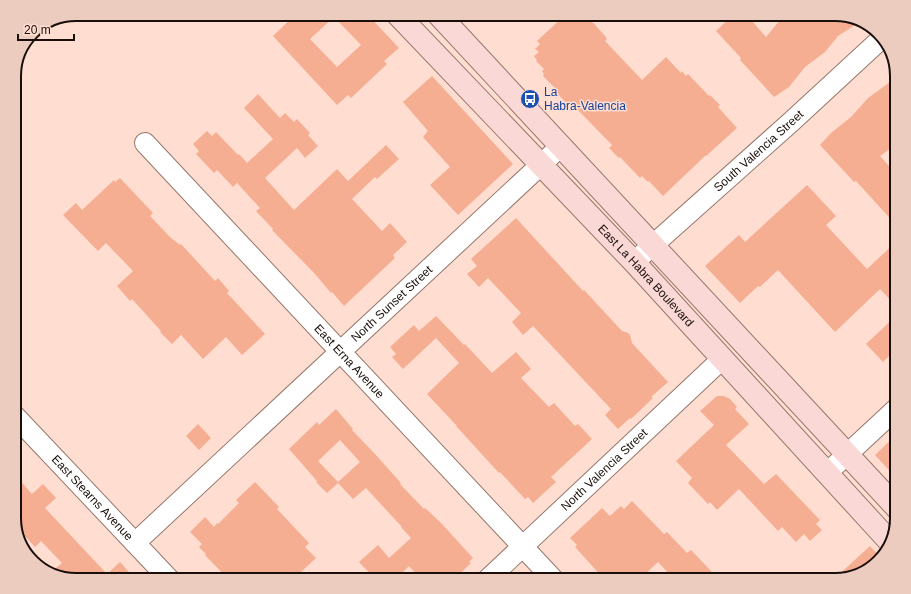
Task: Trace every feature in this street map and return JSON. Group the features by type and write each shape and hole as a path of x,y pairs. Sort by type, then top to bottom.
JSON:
{"main road":[{"name":"East La Habra Boulevard","path":"404,21 634,262 886,538"},
{"path":"445,21 890,501"}],"street":[{"name":"South Valencia Street","path":"634,262 791,122 878,42"},
{"name":"East Erna Avenue","path":"145,144 547,573"},
{"name":"North Sunset Street","path":"135,543 561,146"},
{"name":"North Valencia Street","path":"495,573 722,359"},
{"path":"828,473 890,415"},
{"name":"East Stearns Avenue","path":"21,422 163,573"}],"building":[{"path":"289,21 330,21 310,39 337,67 361,45 338,21 374,21 399,48 384,61 387,64 351,98 348,95 337,105 273,36"},
{"path":"558,21 591,21 606,37 607,39 605,41 642,80 666,57 681,73 682,71 686,76 688,74 720,105 718,107 737,128 663,196 649,181 648,182 642,176 640,178 620,157 619,158 609,148 612,145 575,107 572,109 554,90 555,88 543,76 544,74 542,71 544,69 536,61 537,60 534,56 539,52 535,49 540,44 537,41"},
{"path":"727,21 752,21 766,37 779,21 842,21 855,25 838,36 825,52 805,67 789,87 774,97 716,31"},
{"path":"432,76 513,164 458,215 430,185 450,167 423,137 428,131 403,102"},
{"path":"890,82 890,149 880,156 890,167 890,218 820,145 831,133 851,117 868,98"},
{"path":"258,94 280,118 285,113 294,122 297,119 310,133 308,135 318,146 305,158 297,148 265,178 294,210 337,169 348,181 386,145 399,159 377,179 375,177 352,199 382,231 390,223 407,242 393,255 395,258 344,306 272,230 273,229 256,211 260,208 237,183 233,187 217,170 214,173 196,154 199,151 193,144 207,131 212,136 216,132 247,163 273,139 244,108"},
{"path":"120,178 153,213 150,216 171,238 180,245 181,244 215,281 218,278 229,291 227,293 265,334 242,355 226,337 203,359 181,335 172,344 132,299 130,301 117,286 133,271 106,243 98,251 63,215 76,203 82,210 114,180 115,182"},
{"path":"807,185 836,216 826,225 867,269 890,248 890,300 880,289 835,332 778,270 740,303 705,266 739,235 745,242"},
{"path":"516,218 583,291 584,290 622,331 630,335 632,343 668,382 651,397 653,398 631,419 630,418 618,429 605,415 611,409 533,326 523,335 512,322 521,313 488,278 479,287 467,274 477,266 471,259"},
{"path":"436,316 492,373 516,352 531,369 521,378 549,407 554,403 575,426 578,424 592,439 551,477 556,482 533,503 528,497 525,499 500,472 499,473 427,394 459,363 436,338 403,369 392,357 396,354 390,347 414,325 419,331"},
{"path":"890,322 890,355 883,362 866,344"},
{"path":"717,396 724,396 730,399 737,407 735,409 749,424 726,445 764,484 776,474 820,520 816,524 822,530 810,541 804,534 796,542 782,527 778,531 739,489 717,510 710,502 708,504 688,483 692,478 676,461 714,425 700,411"},
{"path":"336,409 353,429 352,430 401,483 400,484 424,509 425,508 441,523 473,558 469,562 471,563 460,573 416,573 409,566 402,573 369,573 359,562 378,545 389,558 411,538 366,488 353,499 338,483 327,493 289,449 317,422 319,425","holes":["340,440 360,462 338,482 318,461"]},
{"path":"198,424 211,438 199,450 186,436"},
{"path":"890,441 890,471 875,455"},
{"path":"21,482 32,494 43,484 56,498 45,508 106,573 69,573 62,571 55,568 62,563 41,541 35,547 24,534 22,529"},
{"path":"255,482 279,507 277,509 309,543 305,547 316,558 300,573 222,573 205,555 206,554 199,547 202,544 190,532 205,517 214,527 239,503 236,500"},
{"path":"632,501 664,534 667,532 687,553 691,550 712,572 668,573 658,562 646,573 599,573 575,547 577,545 570,538 602,508 610,516 621,506 624,509"},
{"path":"870,546 877,553 862,566 841,573"},
{"path":"120,562 130,573 108,573"}],"place":[{"name":"La Habra-Valencia","path":"530,99"}]}
